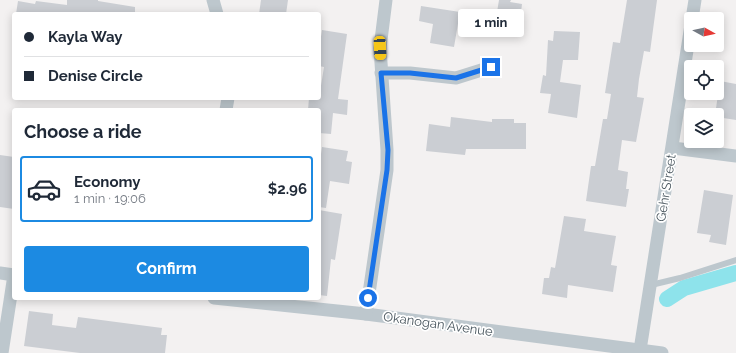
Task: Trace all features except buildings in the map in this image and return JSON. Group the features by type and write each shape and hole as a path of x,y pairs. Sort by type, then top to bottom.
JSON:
{"street":[{"path":"213,0 216,12"},
{"path":"366,314 387,170 388,150 380,48 386,0"},
{"path":"693,12 695,0"},
{"name":"Gehr Street","path":"640,350 687,52"},
{"path":"381,73 410,73 456,78 491,67"},
{"path":"673,148 736,156"},
{"path":"0,273 12,275"},
{"path":"2,353 12,288"},
{"name":"Okanogan Avenue","path":"233,300 366,314 662,353"}],"lane":[{"path":"651,285 680,278 736,260"}],"waterway":[{"path":"667,299 684,288 736,273"}],"route":[{"path":"368,298 387,170 388,150 381,73 410,73 456,78 491,67"}]}
